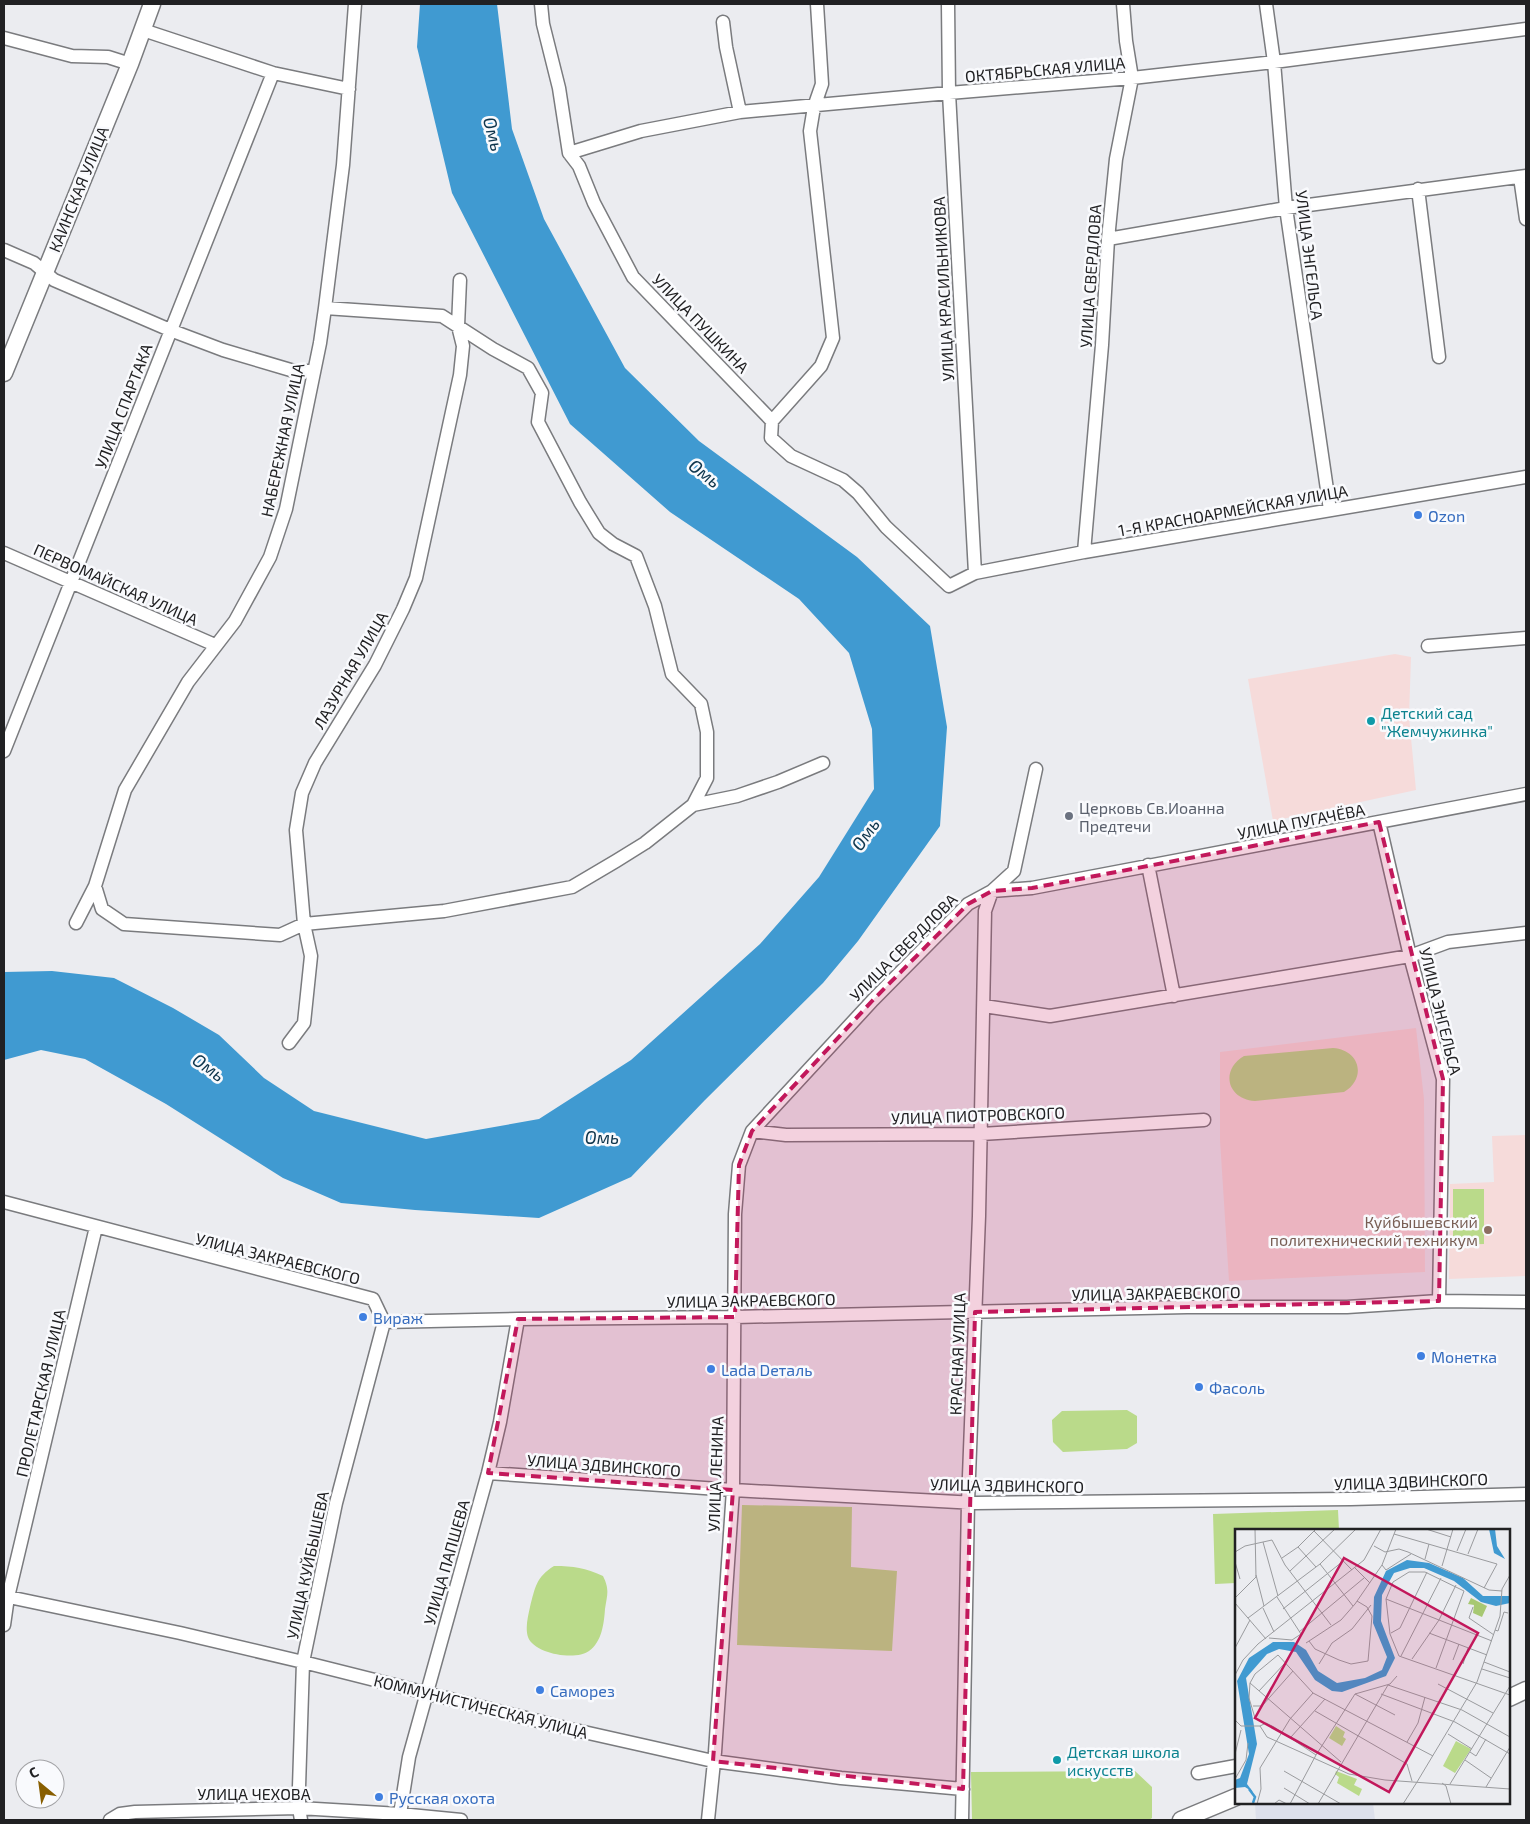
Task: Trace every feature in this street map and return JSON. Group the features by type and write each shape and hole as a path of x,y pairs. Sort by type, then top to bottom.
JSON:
{"main road":[{"name":"КАИНСКАЯ УЛИЦА","path":"4,373 130,64 152,4"},
{"path":"1510,1698 1526,1690"},
{"path":"1182,1820 1235,1797"}],"street":[{"name":"НАБЕРЕЖНАЯ УЛИЦА","path":"76,923 95,886 124,790 188,682 235,621 270,557 286,509 320,343 325,308 342,173 350,89 355,4"},
{"name":"УЛИЦА ПУШКИНА","path":"541,4 559,88 569,153 578,166 594,203 633,277 772,421"},
{"path":"772,421 821,366 833,338 810,131 814,106 822,84 817,4"},
{"name":"УЛИЦА КРАСИЛЬНИКОВА","path":"948,4 949,92 975,573"},
{"name":"УЛИЦА СВЕРДЛОВА","path":"1084,552 1116,159 1132,78 1123,4"},
{"name":"УЛИЦА ЭНГЕЛЬСА","path":"1266,4 1274,62 1286,208 1330,510"},
{"path":"722,22 740,112"},
{"name":"ОКТЯБРЬСКАЯ УЛИЦА","path":"569,153 641,131 740,112 949,92 1132,78 1274,62 1526,29"},
{"path":"143,30 273,73 350,89"},
{"path":"4,38 72,56 108,57 130,64"},
{"name":"УЛИЦА СПАРТАКА","path":"4,751 273,73"},
{"path":"1108,239 1286,208 1523,176 1526,219"},
{"path":"1418,189 1438,357"},
{"path":"4,250 34,263 54,280 170,330 224,350 294,371 313,371"},
{"name":"ЛАЗУРНАЯ УЛИЦА","path":"289,1043 304,1023 311,956 304,924 296,830 302,793 315,762 375,665 403,610 416,578 460,375 463,346 458,326 460,280"},
{"path":"325,308 442,316 493,349 528,368 542,393 538,422 599,533 613,544 636,556 655,606 662,642 672,674 701,704 707,732 707,778 694,805"},
{"name":"1-Я КРАСНОАРМЕЙСКАЯ УЛИЦА","path":"772,421 771,438 778,446 791,456 827,472 858,493 886,527 949,586 975,573 1084,552 1526,477"},
{"name":"ПЕРВОМАЙСКАЯ УЛИЦА","path":"4,553 215,646"},
{"path":"1428,646 1526,638"},
{"path":"95,886 102,909 124,924 280,934 304,924 444,911 572,887 645,843 694,805 737,796 778,782 823,763"},
{"name":"УЛИЦА СВЕРДЛОВА","path":"752,1131 872,1000 968,904 992,891 1014,870 1036,769"},
{"name":"УЛИЦА ПУГАЧЁВА","path":"992,891 1032,888 1526,794"},
{"name":"УЛИЦА ЭНГЕЛЬСА","path":"1379,822 1410,956 1443,1079 1439,1301"},
{"path":"1148,865 1174,996"},
{"name":"КРАСНАЯ УЛИЦА","path":"962,1820 968,1502 981,1134 986,911 992,891"},
{"path":"984,1006 1050,1016 1410,956 1448,942 1526,933"},
{"name":"УЛИЦА ПИОТРОВСКОГО","path":"752,1131 786,1135 981,1134 1204,1120"},
{"name":"УЛИЦА ЛЕНИНА","path":"708,1820 715,1752 733,1490 735,1214 740,1165 752,1131"},
{"name":"УЛИЦА ЗАКРАЕВСКОГО","path":"4,1202 373,1299 384,1322 735,1317 1187,1307 1347,1307 1439,1301 1526,1302"},
{"name":"ПРОЛЕТАРСКАЯ УЛИЦА","path":"4,1625 6,1596 96,1227"},
{"name":"УЛИЦА ПАПШЕВА","path":"400,1814 409,1757 488,1473 500,1422 518,1319"},
{"name":"УЛИЦА КУЙБЫШЕВА","path":"300,1814 302,1662 336,1503 384,1322"},
{"name":"УЛИЦА ЗДВИНСКОГО","path":"488,1473 733,1490 968,1502 1351,1499 1526,1494"},
{"name":"КОММУНИСТИЧЕСКАЯ УЛИЦА","path":"6,1596 180,1633 566,1728 713,1761 841,1778 963,1788"},
{"path":"1198,1773 1235,1766"},
{"name":"УЛИЦА ЧЕХОВА","path":"110,1820 120,1814 136,1812 400,1814 461,1820"}],"highlighted area":[{"path":"1379,822 1443,1079 1439,1301 975,1312 963,1789 713,1761 733,1490 488,1473 518,1319 735,1317 739,1165 752,1131 873,1000 968,904 992,891 1032,888"}],"shaded area":[{"path":"1395,654 1411,657 1409,717 1416,790 1273,821 1248,679"},
{"path":"1416,1028 1424,1099 1425,1272 1229,1281 1220,1140 1220,1052"},
{"name":"Куйбышевский политехнический техникум","path":"1526,1135 1526,1276 1449,1279 1450,1184 1494,1182 1492,1136"},
{"path":"1255,1804 1373,1804 1375,1820 1256,1820"}],"green space":[{"path":"1333,1048 1349,1054 1357,1066 1356,1080 1344,1092 1255,1101 1238,1095 1230,1083 1232,1069 1236,1062 1244,1056"},
{"path":"1453,1189 1484,1189 1484,1244 1453,1245"},
{"path":"1127,1410 1137,1416 1137,1443 1127,1449 1063,1452 1053,1442 1052,1420 1062,1411"},
{"path":"742,1505 852,1507 851,1567 897,1571 892,1651 737,1645"},
{"path":"1338,1510 1339,1529 1235,1529 1235,1583 1215,1584 1213,1514"},
{"path":"554,1566 585,1569 603,1576 607,1585 602,1632 597,1643 583,1654 566,1655 547,1652 538,1648 528,1637 527,1622 535,1589 543,1574"},
{"path":"1135,1771 1152,1787 1152,1818 1149,1820 972,1820 971,1772"}],"water":[{"name":"Омь","path":"420,4 497,4 512,129 544,219 625,368 699,441 857,557 930,626 947,727 940,826 858,941 823,983 705,1100 631,1177 539,1218 341,1203 283,1178 166,1104 85,1059 41,1050 4,1060 4,972 52,971 114,978 173,1008 219,1035 264,1078 314,1111 426,1139 539,1119 631,1060 760,944 819,877 874,789 872,729 849,653 799,599 670,512 570,424 452,193 417,47"}],"place":[{"name":"Ozon","path":"1418,515"},
{"name":"Детский сад \"Жемчужинка\"","path":"1371,721"},
{"name":"Церковь Св.Иоанна Предтечи","path":"1069,816"},
{"name":"Куйбышевский политехнический техникум","path":"1488,1230"},
{"name":"Вираж","path":"363,1317"},
{"name":"Монетка","path":"1421,1356"},
{"name":"Lada Dеталь","path":"711,1369"},
{"name":"Фасоль","path":"1199,1387"},
{"name":"Саморез","path":"540,1690"},
{"name":"Детская школа искусств","path":"1057,1760"},
{"name":"Русская охота","path":"379,1797"}]}
